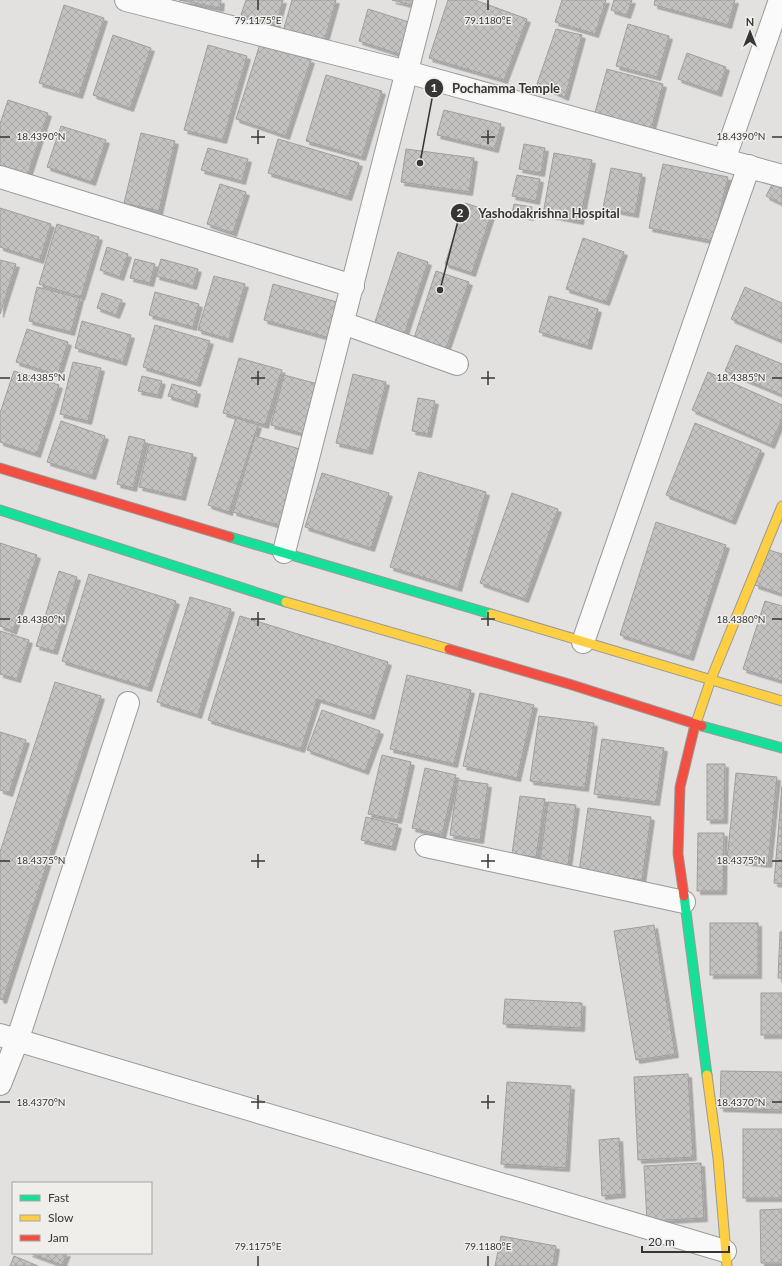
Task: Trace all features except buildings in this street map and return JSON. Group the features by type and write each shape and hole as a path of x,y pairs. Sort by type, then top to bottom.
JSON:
{"main road":[{"path":"0,468 782,701"},
{"path":"726,1258 718,1158 678,854 680,786 695,724 711,679 782,506"},
{"path":"0,510 268,597 569,684 695,724 782,748"}],"street":[{"path":"126,0 407,72 782,176"},
{"path":"284,552 425,0"},
{"path":"724,160 780,0"},
{"path":"583,642 749,166"},
{"path":"0,177 353,286"},
{"path":"343,323 457,364"},
{"path":"0,1084 8,1038 128,704"},
{"path":"426,846 684,902"},
{"path":"8,1038 726,1258"}],"traffic: fast":[{"path":"0,510 286,602"},
{"path":"230,537 491,614"},
{"path":"702,726 782,748"},
{"path":"684,896 707,1075"}],"traffic: slow":[{"path":"694,729 711,679 782,506"},
{"path":"286,602 449,649"},
{"path":"491,614 782,701"},
{"path":"707,1075 718,1158 727,1266"}],"traffic: jam":[{"path":"0,468 230,537"},
{"path":"449,649 569,684 702,726"},
{"path":"684,896 678,854 680,787 694,729"}],"place":[{"name":"Pochamma Temple","path":"420,163"},
{"name":"Yashodakrishna Hospital","path":"440,290"}]}
